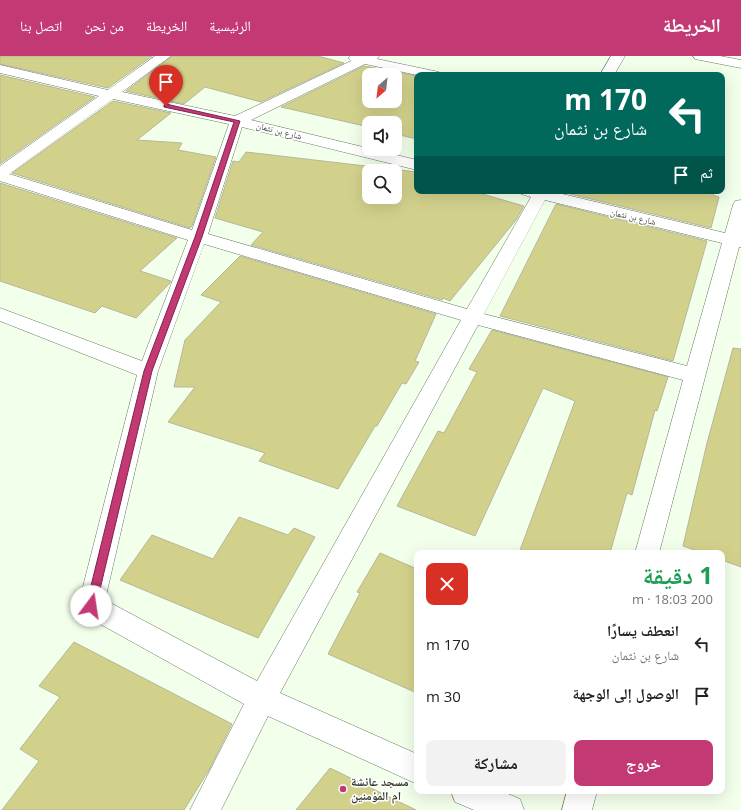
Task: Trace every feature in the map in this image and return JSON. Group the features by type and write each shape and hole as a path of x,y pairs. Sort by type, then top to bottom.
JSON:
{"street":[{"path":"0,173 164,56"},
{"path":"347,56 368,58 422,72"},
{"path":"609,72 618,56"},
{"path":"700,56 741,64"},
{"path":"368,58 237,121 198,237 148,371 91,606 262,699 414,768"},
{"name":"شارع بن نثمان","path":"0,69 237,121 414,164"},
{"path":"0,176 198,237 472,317 696,376"},
{"path":"204,810 262,699 472,317 535,194"},
{"name":"شارع بن نثمان","path":"544,194 736,241"},
{"path":"648,550 696,376 736,241 741,205"},
{"path":"0,314 148,371"},
{"path":"473,794 508,810"},
{"path":"577,810 581,794"}],"building":[{"path":"0,56 152,56 108,88 0,64"},
{"path":"172,56 318,56 344,63 261,102 205,87 184,104 126,91"},
{"path":"364,66 375,68 362,68 362,108 402,108 402,73 414,75 414,138 402,136 402,116 362,116 362,125 281,107"},
{"path":"0,75 95,97 0,164"},
{"path":"113,101 171,113 137,140 182,143 178,150 216,157 190,228 12,173"},
{"path":"246,152 362,166 362,204 402,204 402,170 414,172 414,194 482,194 524,206 516,220 450,301 443,298 442,300 251,245 263,232 215,218 233,161 239,162"},
{"path":"0,183 177,238 140,271 171,281 170,283 136,318 102,306 95,313 0,281"},
{"path":"570,194 714,194 719,197 711,228"},
{"path":"556,204 707,241 673,361 500,316"},
{"path":"240,256 436,314 415,361 419,362 406,384 402,383 338,489 259,461 265,453 168,422 195,387 174,387 185,340 221,302 201,295"},
{"path":"492,330 668,377 657,411 655,410 632,495 627,493 611,550 520,550 575,401 543,388 475,536 397,506 438,431 444,433 477,372 469,369"},
{"path":"733,348 741,349 741,567 725,561 725,550 694,550 683,546 707,443"},
{"path":"239,517 288,535 294,528 315,537 258,638 120,580 152,535 213,559"},
{"path":"380,553 414,568 414,692 328,654 360,593 357,592"},
{"path":"74,642 232,724 209,770 184,810 2,810 39,761 20,749 60,697 39,686"},
{"name":"مسجد عائشة ام المؤمنين","path":"330,768 416,810 296,810"}],"place":[{"name":"مسجد عائشة ام المؤمنين","path":"343,789"}],"route":[{"path":"91,606 148,371 198,237 237,121 166,106"}]}
